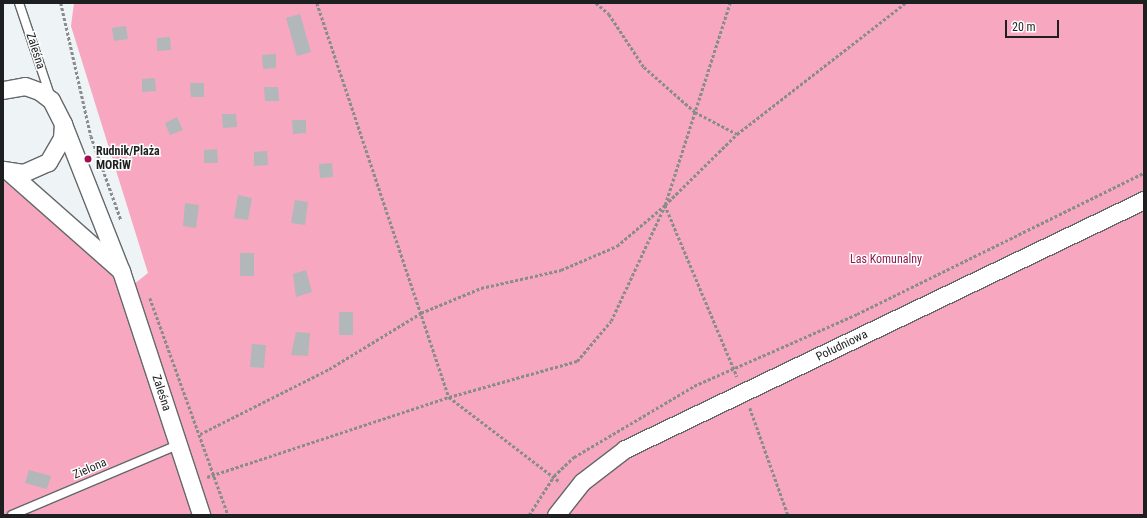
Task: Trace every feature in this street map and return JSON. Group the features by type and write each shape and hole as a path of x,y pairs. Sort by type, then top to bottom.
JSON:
{"street":[{"name":"Zaleśna","path":"3,90 25,86 51,100 63,124 120,271 200,515"},
{"name":"Zaleśna","path":"6,171 23,173 48,162 62,138 63,124"},
{"name":"Zaleśna","path":"6,171 120,271"},
{"name":"Południowa","path":"556,515 572,493 600,465 625,449 745,393 1144,200"}],"lane":[{"name":"Zaleśna","path":"20,3 51,100"},
{"name":"Zielona","path":"12,515 178,446"}],"path":[{"path":"61,3 91,136 124,225"},
{"path":"317,3 449,397 554,476 572,493"},
{"path":"596,3 609,14 644,67 695,112 737,134"},
{"path":"190,484 214,474 449,397 577,361 611,321 666,205 730,3"},
{"path":"200,434 330,369 421,313 481,288 560,270 617,246 666,205 737,134 906,3"},
{"path":"529,515 554,476 574,457 694,386 858,314 1144,173"},
{"path":"666,205 745,393 788,515"},
{"path":"148,292 228,515"}],"green space":[{"name":"Las Komunalny","path":"74,3 1144,3 1144,515 3,515 3,180 129,288 148,273 71,26"}],"building":[{"path":"300,14 311,52 297,56 286,18"},
{"path":"126,26 128,39 114,41 112,28"},
{"path":"170,37 171,50 157,51 157,38"},
{"path":"276,54 276,68 263,69 262,55"},
{"path":"155,78 156,91 142,92 142,79"},
{"path":"190,83 204,83 204,97 191,97"},
{"path":"264,87 278,87 279,101 265,101"},
{"path":"222,114 236,114 237,127 223,128"},
{"path":"177,117 183,130 170,135 165,123"},
{"path":"292,120 306,120 306,133 293,134"},
{"path":"217,149 218,163 204,163 204,150"},
{"path":"267,151 268,165 254,166 254,152"},
{"path":"332,163 333,177 320,178 319,164"},
{"path":"238,195 252,198 248,220 234,218"},
{"path":"295,200 308,202 305,225 291,223"},
{"path":"185,203 199,205 196,228 183,226"},
{"path":"240,253 254,253 254,276 240,276"},
{"path":"306,270 312,292 296,297 293,274"},
{"path":"339,312 353,312 353,335 339,335"},
{"path":"296,332 310,333 308,356 291,355"},
{"path":"252,344 266,345 264,368 250,367"},
{"path":"29,470 51,476 47,489 25,483"}],"place":[{"name":"Rudnik/Plaża MORiW","path":"88,159"}]}
